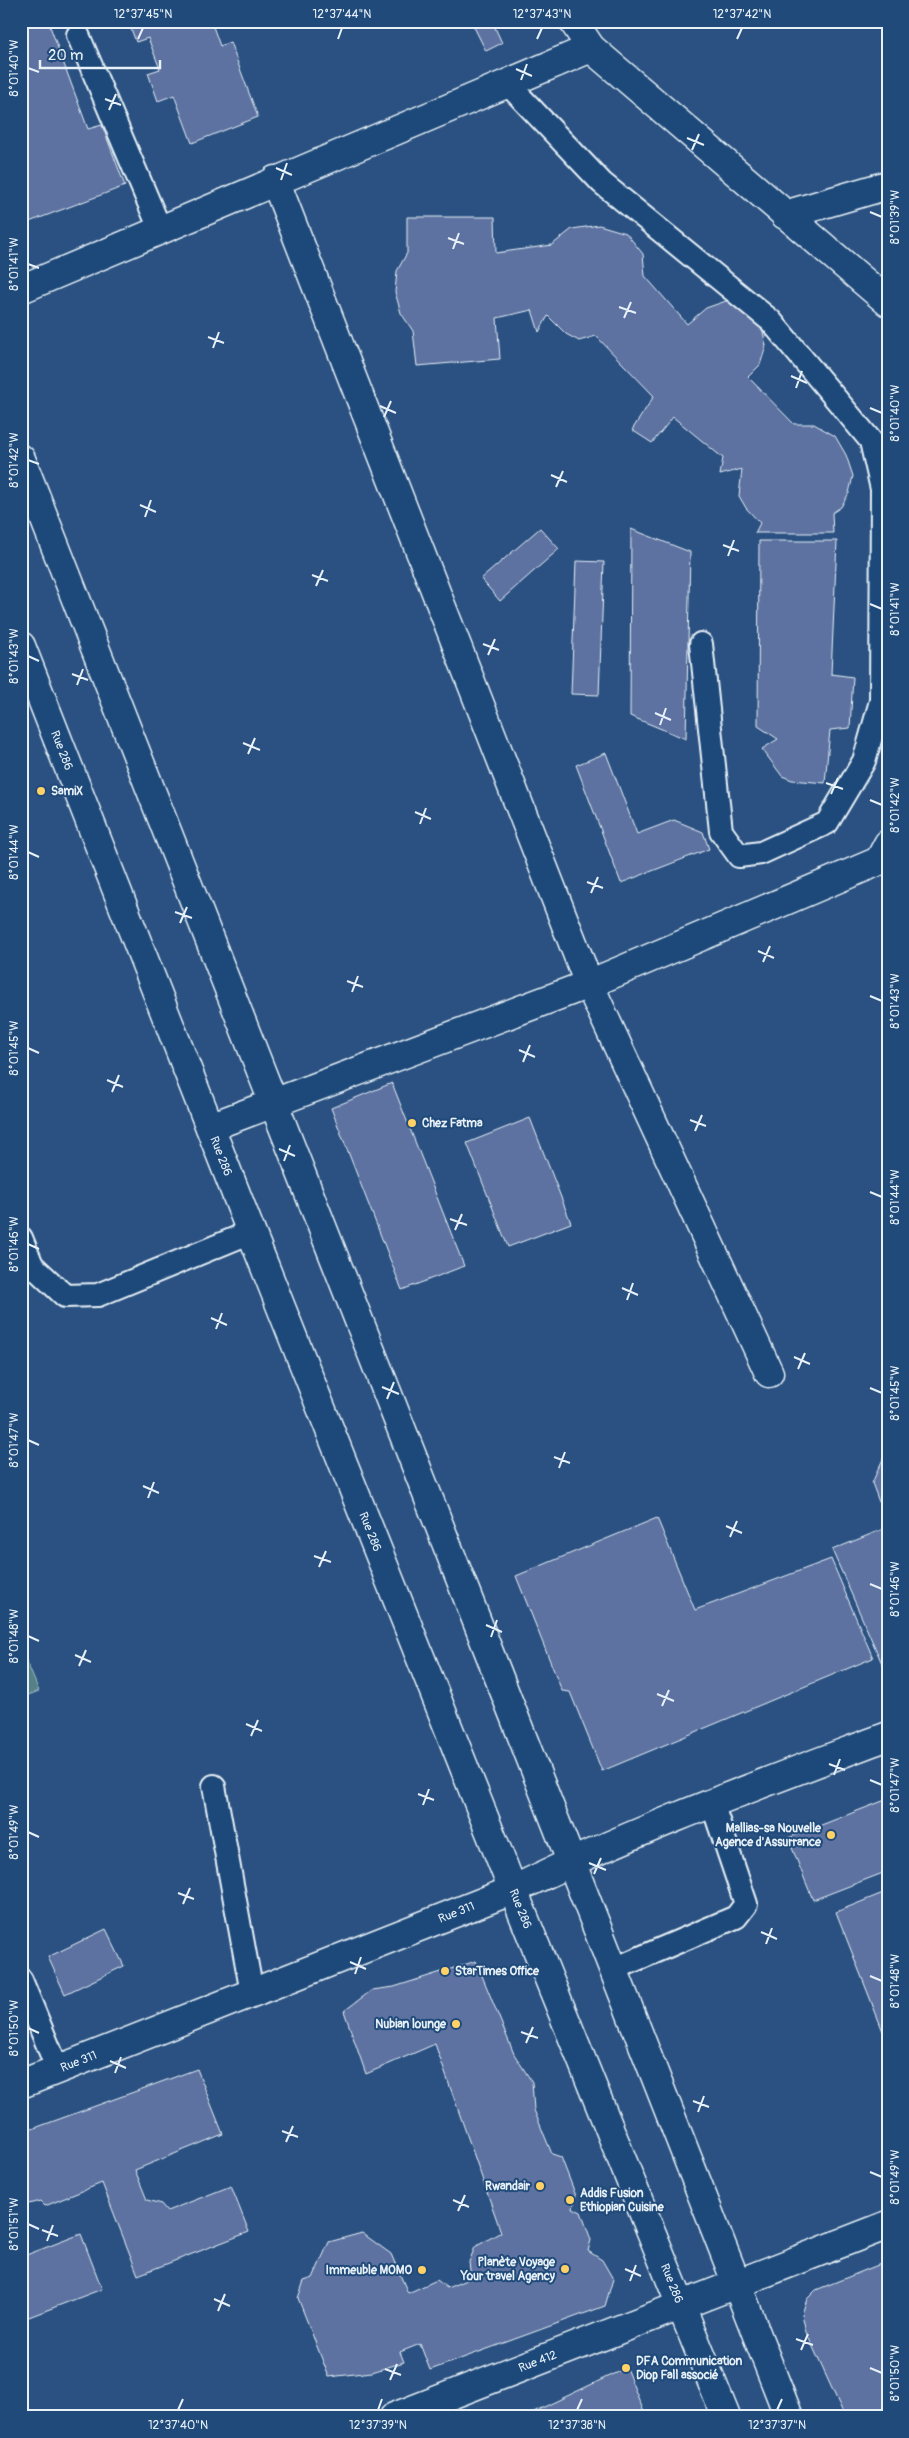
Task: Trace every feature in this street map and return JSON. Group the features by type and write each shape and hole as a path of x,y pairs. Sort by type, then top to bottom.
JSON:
{"street":[{"path":"572,21 591,48 888,302"},
{"path":"21,289 591,48"},
{"path":"275,180 589,984 769,1373"},
{"path":"785,215 888,184"},
{"path":"21,459 789,2417"},
{"name":"Rue 286","path":"21,646 251,1232 513,1890 726,2417"},
{"path":"210,1127 272,1102 589,984 879,861 888,844"},
{"name":"Rue 311","path":"21,2084 513,1890 572,1861 712,1803 888,1736"},
{"name":"Rue 412","path":"394,2417 888,2225"}],"lane":[{"path":"78,35 160,229"},
{"path":"507,83 602,183 726,282 771,321 871,441 882,489 881,702 864,761 827,823 761,853 738,856 721,831 701,644"},
{"path":"21,1238 32,1265 65,1296 98,1295 251,1232"},
{"path":"214,1786 252,1993"},
{"path":"614,1969 736,1918 746,1904 712,1803"},
{"path":"21,1980 58,2070"}],"green space":[{"path":"21,1648 39,1691 21,1698"}],"building":[{"path":"33,21 48,21 88,129 102,125 125,186 21,225 21,26"},
{"path":"128,21 211,21 220,46 230,42 258,117 192,143 174,95 158,101 148,73 160,69 148,38 136,42"},
{"path":"471,21 492,21 502,43 486,51"},
{"path":"407,217 495,217 496,253 552,245 572,229 599,225 626,233 643,254 645,276 687,324 706,308 726,301 743,303 762,327 766,346 760,365 748,377 794,424 814,424 835,436 846,455 853,476 849,493 841,507 832,513 833,533 755,533 760,523 746,508 739,496 742,469 720,475 723,458 673,417 652,443 632,430 654,396 596,336 579,341 566,334 548,316 539,332 532,310 497,318 500,359 417,366 413,331 401,313 395,292 397,271 407,253"},
{"path":"540,528 559,549 500,601 481,579"},
{"path":"631,529 690,552 686,739 630,716"},
{"path":"759,541 837,541 831,674 853,677 850,728 830,730 825,783 792,780 782,776 762,749 778,739 758,726"},
{"path":"576,561 604,562 599,695 571,694"},
{"path":"606,753 637,834 674,820 703,832 709,849 621,883 576,765"},
{"path":"392,1083 464,1266 402,1290 331,1108"},
{"path":"530,1118 571,1223 508,1247 467,1143"},
{"path":"888,1448 888,1526 872,1483"},
{"path":"657,1518 695,1610 831,1559 873,1658 602,1771 570,1692 562,1691 516,1576"},
{"path":"888,1527 888,1677 832,1550"},
{"path":"888,1799 888,1871 813,1900 788,1838"},
{"path":"888,1891 888,2044 836,1912"},
{"path":"106,1929 124,1966 65,1994 48,1957"},
{"path":"476,1961 514,2054 532,2082 534,2110 552,2154 561,2157 576,2196 573,2208 581,2212 591,2240 588,2251 602,2260 613,2279 605,2306 430,2370 420,2344 400,2352 404,2362 372,2372 329,2377 298,2298 304,2281 313,2278 329,2242 362,2233 391,2254 408,2293 437,2280 447,2288 471,2278 469,2262 475,2247 501,2232 435,2044 366,2074 344,2011 372,1990 394,1987"},
{"path":"197,2069 223,2134 135,2170 147,2200 161,2204 167,2211 231,2186 249,2232 138,2275 102,2183 45,2206 40,2201 21,2206 21,2133"},
{"path":"81,2234 102,2289 21,2320 21,2257"},
{"path":"888,2261 888,2417 845,2417 806,2332 802,2314 807,2299 816,2290"},
{"path":"626,2368 646,2417 523,2417"},
{"path":"152,2410 155,2417 134,2417"}],"place":[{"name":"SamiX","path":"41,791"},
{"name":"Chez Fatma","path":"412,1123"},
{"name":"Mallias-sa Nouvelle Agence d'Assurrance","path":"831,1835"},
{"name":"StarTimes Office","path":"445,1971"},
{"name":"Nubian lounge","path":"456,2024"},
{"name":"Rwandair","path":"540,2186"},
{"name":"Addis Fusion Ethiopian Cuisine","path":"570,2200"},
{"name":"Planète Voyage Your travel Agency","path":"565,2269"},
{"name":"Immeuble MOMO","path":"422,2270"},
{"name":"DFA Communication Diop Fall associé","path":"626,2368"}]}
